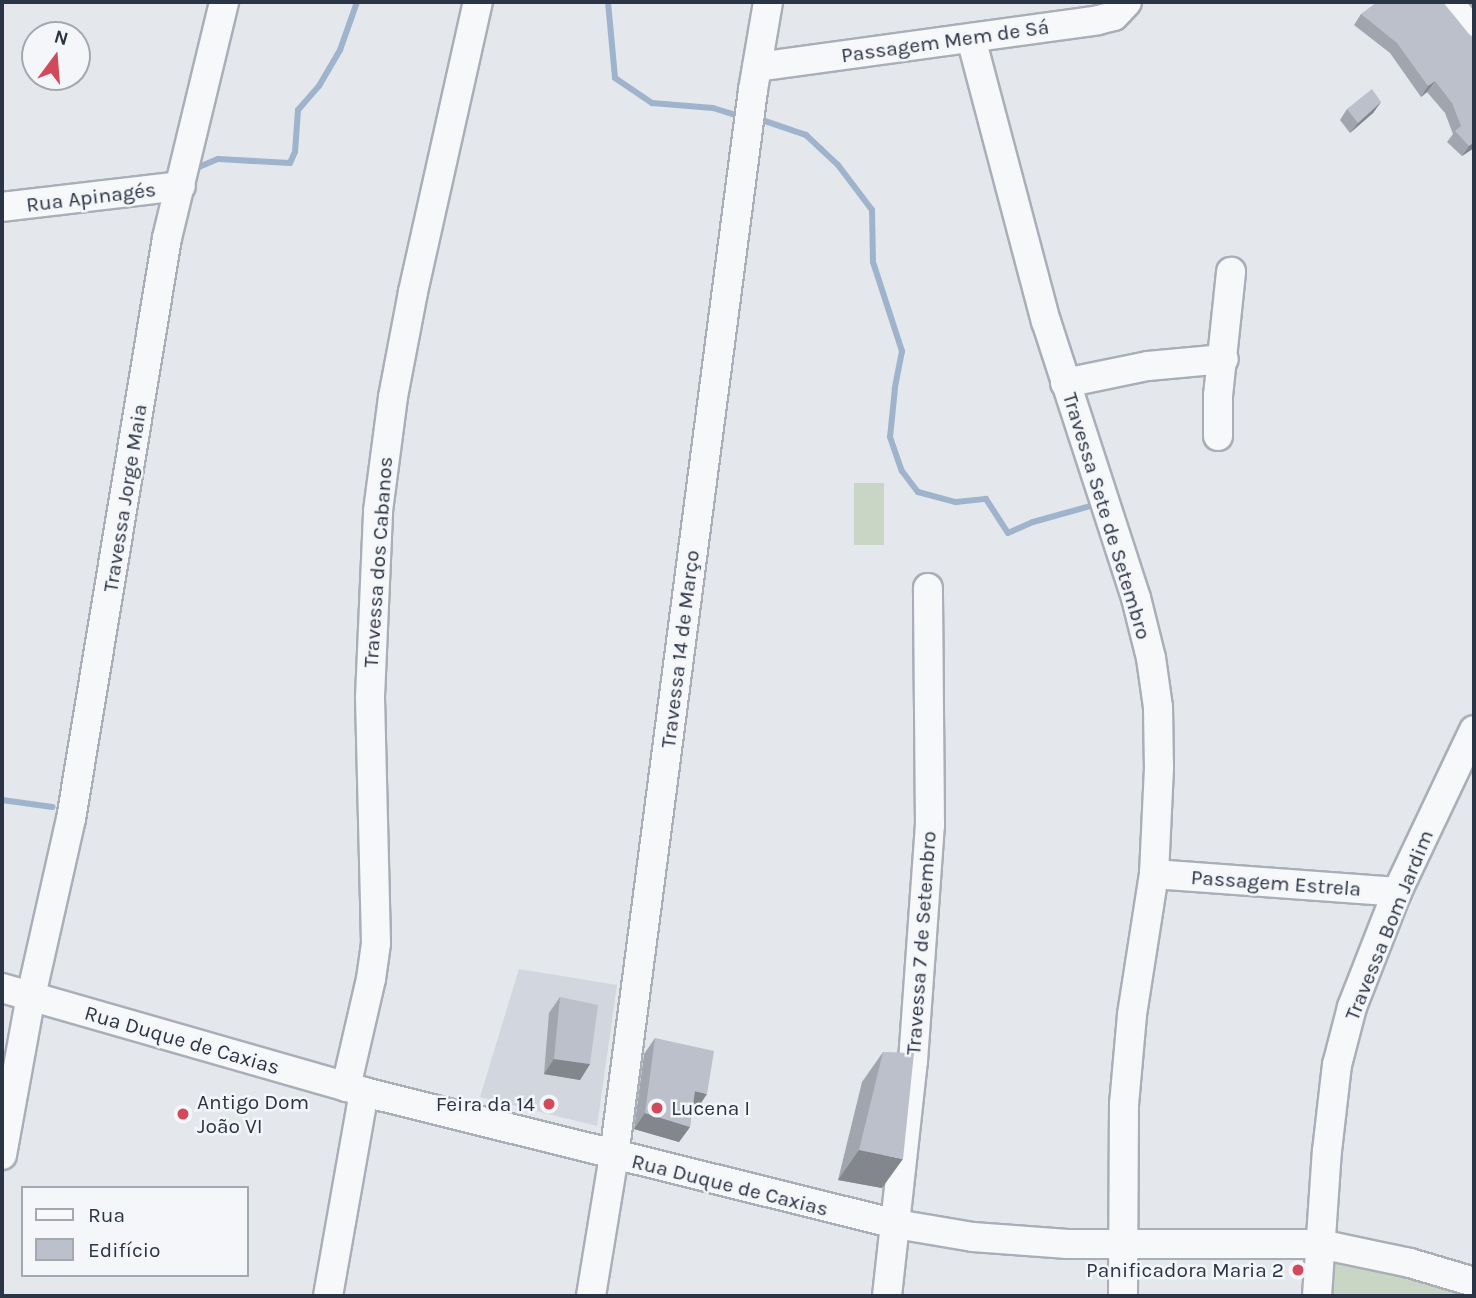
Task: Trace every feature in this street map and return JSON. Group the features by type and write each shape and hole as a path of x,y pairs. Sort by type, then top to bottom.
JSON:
{"street":[{"name":"Travessa Jorge Maia","path":"2,1155 31,996 71,819 156,299 224,2"},
{"name":"Travessa dos Cabanos","path":"328,1296 376,943 370,697 378,511 393,397 478,2"},
{"name":"Travessa 14 de Março","path":"591,1296 614,1156 757,67 768,2"},
{"name":"Passagem Mem de Sá","path":"757,67 1098,20 1114,16 1127,2"},
{"path":"1449,2 1474,34"},
{"name":"Travessa Sete de Setembro","path":"971,38 1021,236 1065,383 1136,598 1151,658 1158,707 1159,768 1154,874 1127,1061 1123,1145 1123,1296"},
{"name":"Rua Apinagés","path":"2,207 181,186"},
{"path":"1219,436 1218,396 1224,359 1231,272"},
{"path":"1065,383 1148,366 1224,359"},
{"name":"Travessa 7 de Setembro","path":"887,1296 913,1061 930,825 929,588"},
{"name":"Travessa Bom Jardim","path":"1317,1296 1337,1065 1352,1007 1397,892 1474,730"},
{"name":"Passagem Estrela","path":"1154,874 1397,892"},
{"name":"Rua Duque de Caxias","path":"2,988 355,1089 614,1156 896,1224 1014,1241 1125,1245 1228,1242 1320,1244 1410,1263 1474,1282"}],"shaded area":[{"path":"519,969 617,985 597,1126 480,1097"}],"green space":[{"path":"854,483 884,483 884,545 854,545"},
{"path":"1332,1261 1474,1284 1474,1296 1329,1296"}],"building":[{"path":"1377,2 1443,2 1474,38 1474,142 1469,146 1455,131 1461,126 1452,103 1435,81 1428,86 1397,43 1361,14"},
{"path":"1372,89 1381,102 1358,123 1347,109"},
{"path":"560,997 598,1005 590,1064 554,1059"},
{"path":"655,1038 714,1051 707,1094 695,1091 690,1127 645,1113"},
{"path":"883,1052 914,1053 903,1159 859,1150"}],"waterway":[{"path":"199,167 218,159 290,163 295,152 298,110 319,86 340,50 357,2"},
{"path":"608,2 615,78 652,103 713,108 736,115"},
{"path":"759,119 806,135 838,165 872,210 873,262 902,351 890,437 902,471 918,492 956,502 986,499 1008,533 1033,522 1094,505"},
{"path":"2,800 53,807"}],"place":[{"name":"Feira da 14","path":"549,1104"},
{"name":"Lucena I","path":"657,1108"},
{"name":"Antigo Dom João VI","path":"183,1114"},
{"name":"Panificadora Maria 2","path":"1298,1270"}]}
